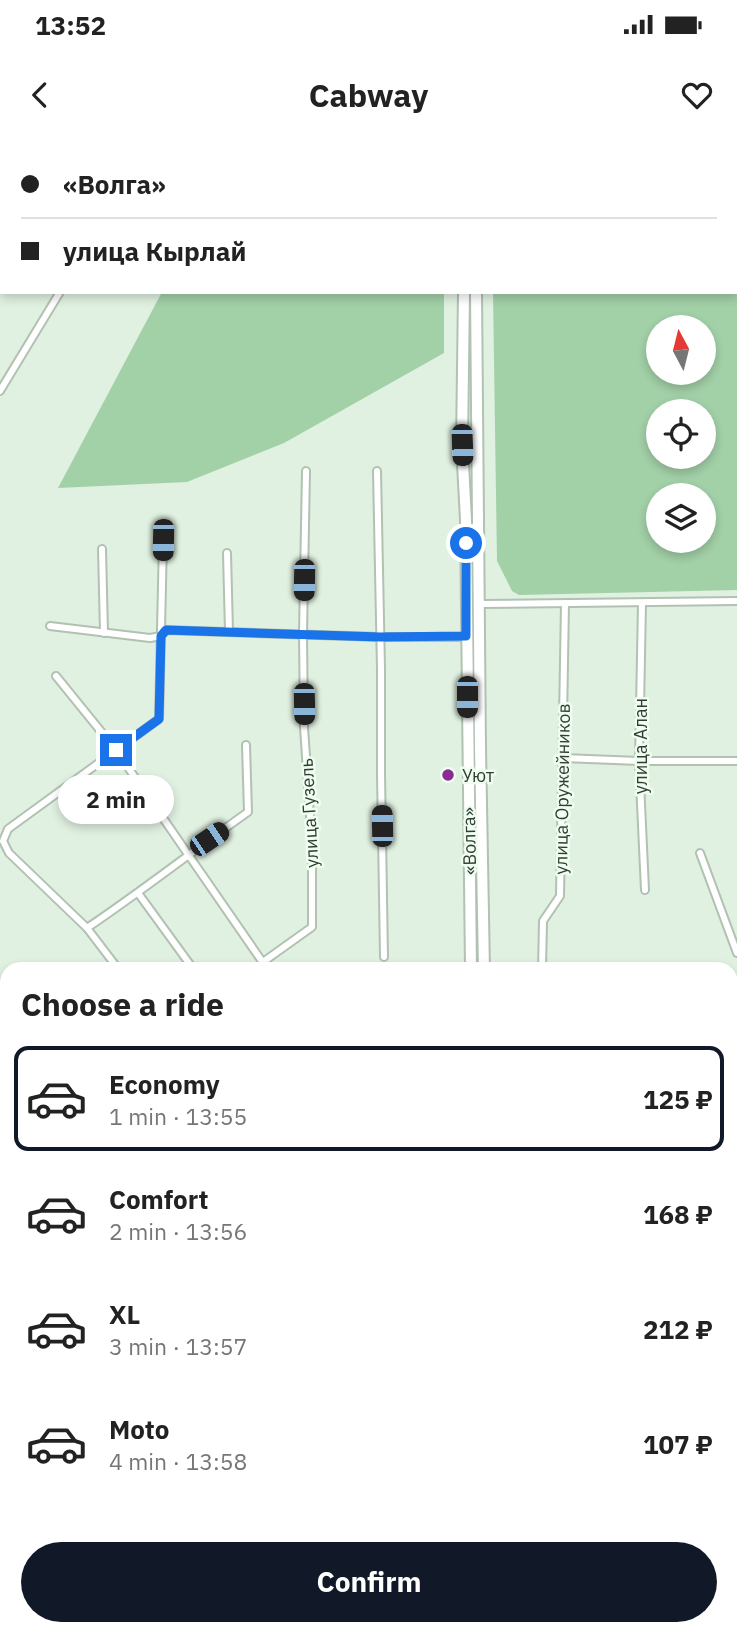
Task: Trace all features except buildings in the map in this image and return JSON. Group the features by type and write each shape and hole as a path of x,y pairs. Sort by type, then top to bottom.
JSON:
{"highway":[{"name":"«Волга»","path":"464,294 462,445 466,520 471,962"},
{"name":"«Волга»","path":"476,294 484,962"}],"street":[{"path":"0,391 59,294"},
{"name":"улица Гузель","path":"263,962 312,926 312,846 304,727 306,471"},
{"path":"377,471 384,957"},
{"path":"113,962 86,928 9,853 3,841 8,830 159,719 163,540"},
{"path":"103,549 104,633"},
{"path":"227,553 229,632"},
{"path":"478,604 737,601"},
{"name":"улица Оружейников","path":"542,962 544,921 560,895 565,603"},
{"name":"улица Алан","path":"642,603 639,761 645,890"},
{"path":"50,626 150,638 161,636 166,630 380,637 466,636"},
{"path":"56,676 116,750 263,962"},
{"path":"86,928 248,812 246,745"},
{"path":"563,758 737,761"},
{"path":"700,853 737,953"},
{"path":"138,893 188,962"}],"green space":[{"path":"161,294 444,294 444,353 284,443 187,482 58,488"},
{"path":"493,294 737,294 737,590 519,595 512,591 497,561"}],"place":[{"name":"Уют","path":"448,775"}],"route":[{"path":"116,750 159,719 161,636 166,630 380,637 466,636 466,543"}]}
